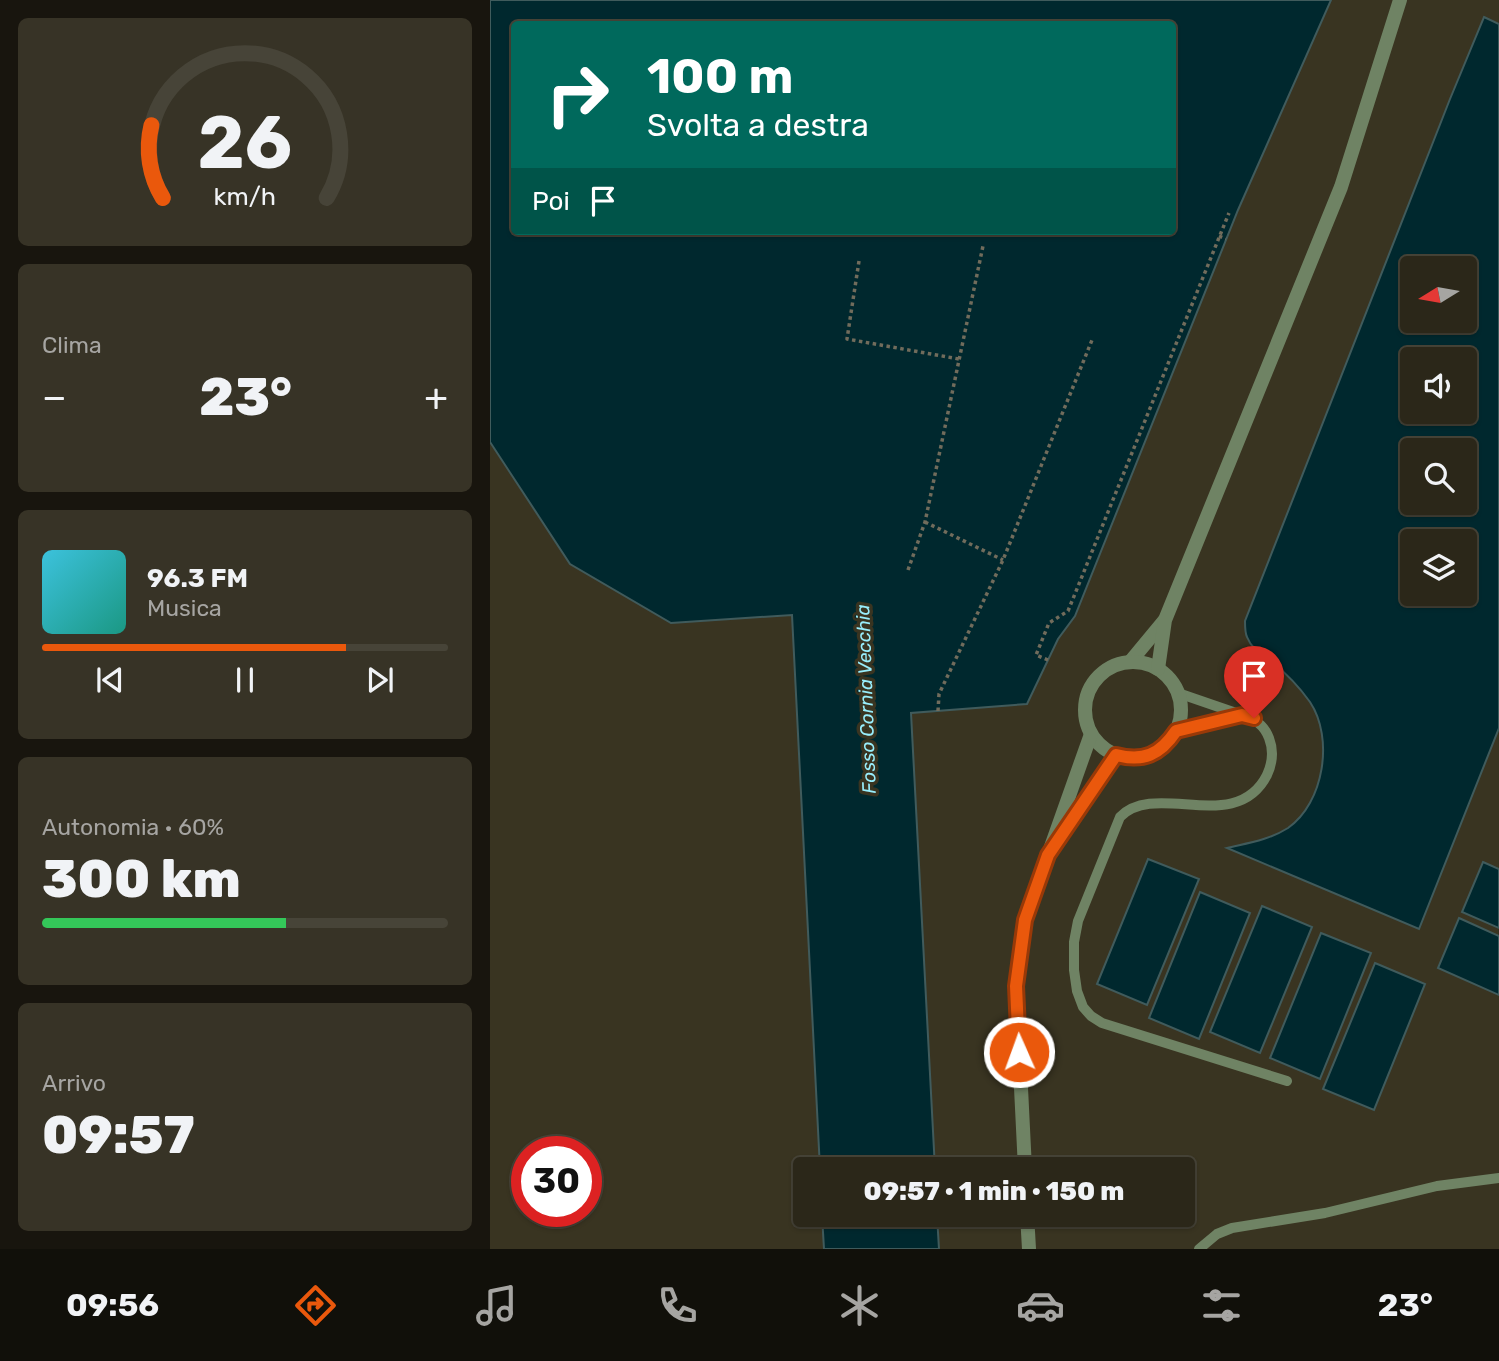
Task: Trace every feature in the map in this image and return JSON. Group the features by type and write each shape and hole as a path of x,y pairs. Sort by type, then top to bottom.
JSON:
{"street":[{"path":"1158,669 1165,620 1340,187 1394,20 1398,0"},
{"path":"1130,662 1165,620"},
{"path":"1130,662 1140,662 1158,669 1169,678 1178,693 1181,718 1176,731 1168,743 1157,752 1144,757 1129,758 1106,750 1091,733 1086,720 1088,693 1095,681 1105,671 1130,662"},
{"path":"1024,1157 1016,986 1025,920 1091,733"},
{"path":"1048,855 1116,755"},
{"path":"1028,1227 1029,1249"}],"lane":[{"path":"1178,693 1254,718 1266,731 1272,746 1273,759 1259,787 1243,799 1224,805 1206,806 1152,804 1135,807 1120,817 1077,921 1074,942 1077,990 1083,1007 1102,1023 1287,1081"},
{"path":"1176,731 1242,715"},
{"path":"1199,1249 1217,1234 1232,1228 1325,1213 1437,1186 1499,1178"}],"path":[{"path":"1048,660 1036,655 1049,623 1068,611 1229,213"},
{"path":"1219,236 1226,239"},
{"path":"908,570 925,522 984,246"},
{"path":"859,261 847,339 959,359"},
{"path":"938,711 939,694 1003,560 1092,340"},
{"path":"925,522 1003,560"}],"water":[{"name":"Fosso Cornia Vecchia","path":"490,0 1331,0 1238,210 1075,616 1058,639 1027,704 911,713 934,1157 819,1157 792,615 671,623 570,564 490,442"},
{"path":"1484,17 1499,24 1499,728 1419,929 1227,848 1266,838 1288,828 1310,803 1322,769 1322,733 1310,702 1293,681 1252,645 1246,635 1245,621"},
{"path":"1148,859 1199,879 1147,1005 1097,984"},
{"path":"1483,862 1499,869 1499,928 1462,912"},
{"path":"1200,892 1250,913 1199,1039 1149,1018"},
{"path":"1262,906 1312,927 1260,1053 1210,1032"},
{"path":"1459,918 1499,936 1499,995 1438,968"},
{"path":"1321,933 1371,953 1320,1079 1270,1058"},
{"path":"1375,963 1425,984 1374,1110 1323,1089"},
{"path":"823,1227 938,1227 939,1249 824,1249"}],"route":[{"path":"1019,1052 1016,986 1025,920 1048,855 1116,755 1144,757 1157,752 1168,743 1176,731 1242,715 1254,718"}]}
